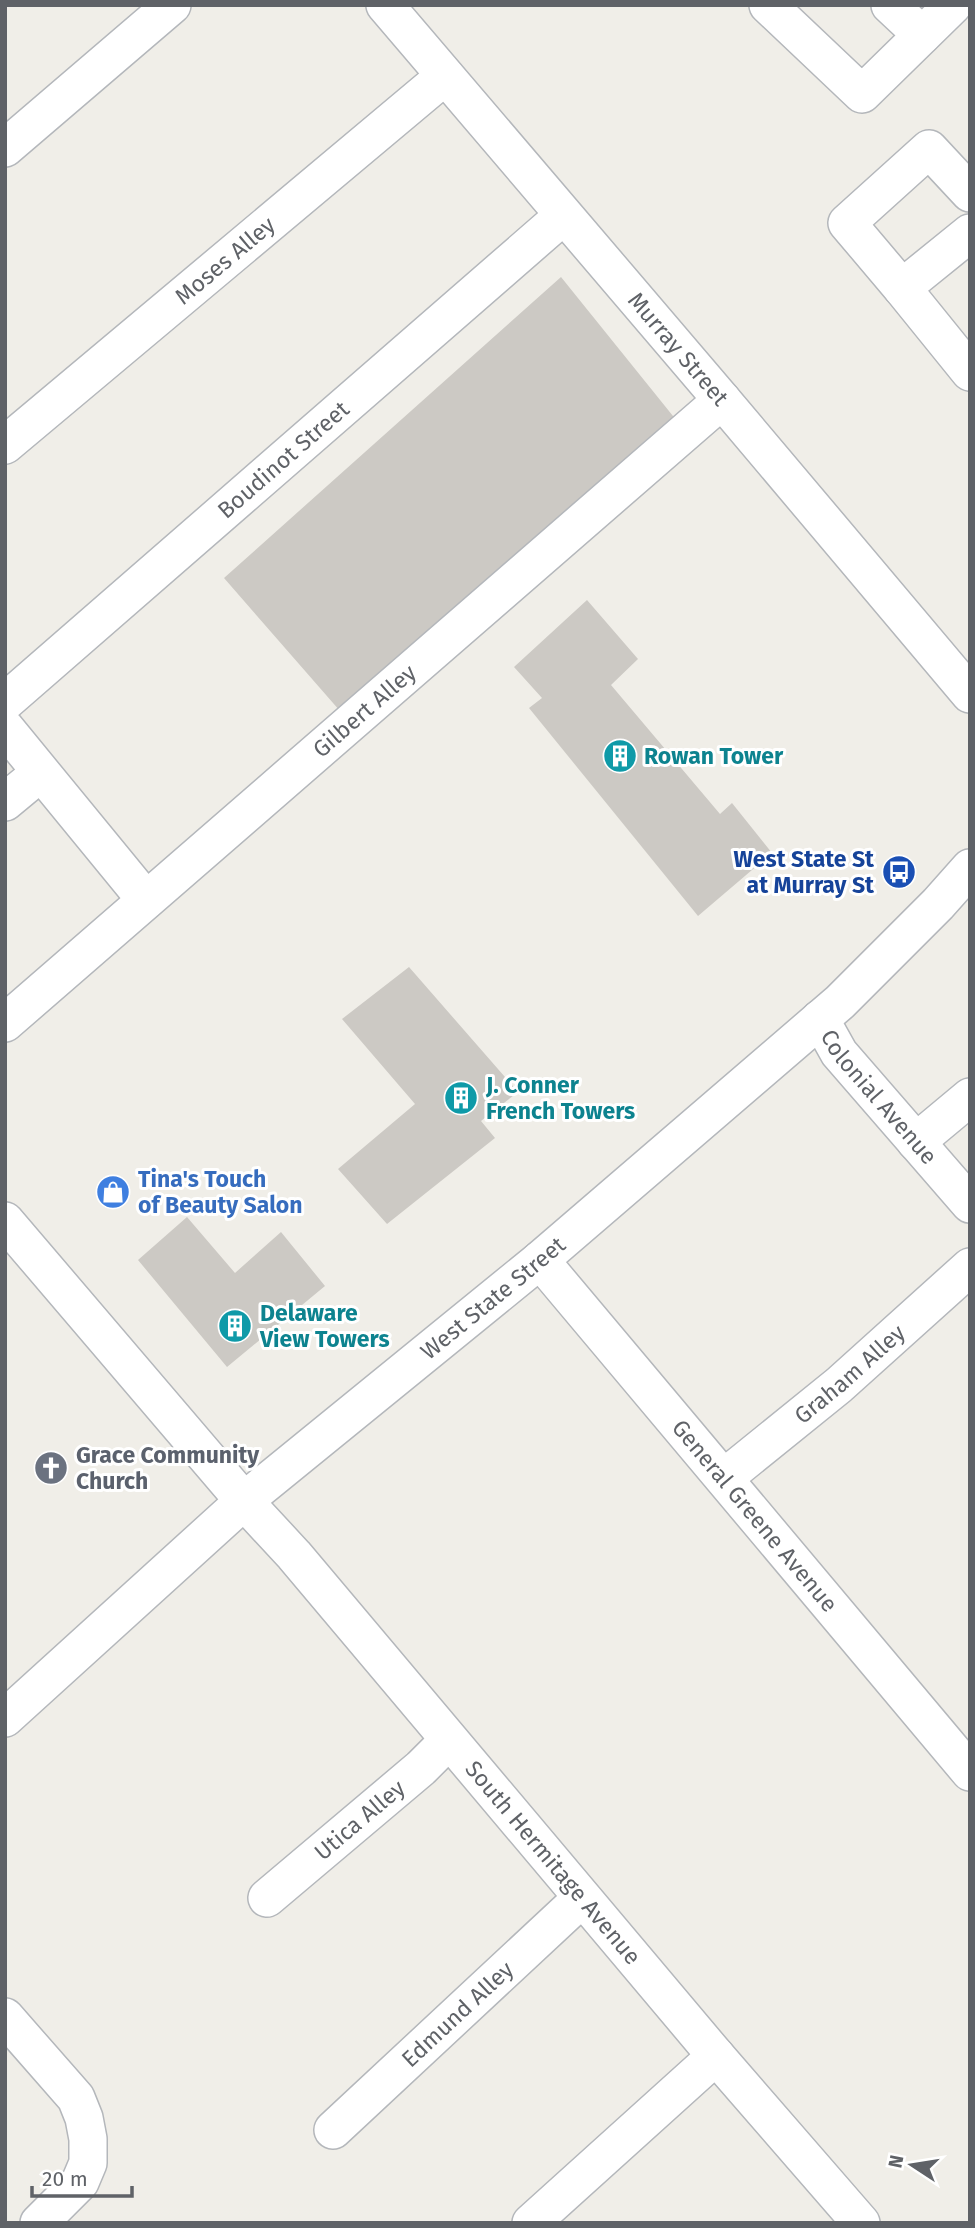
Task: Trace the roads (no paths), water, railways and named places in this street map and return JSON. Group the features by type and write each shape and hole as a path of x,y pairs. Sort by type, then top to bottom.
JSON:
{"street":[{"path":"5,148 172,5"},
{"name":"Murray Street","path":"385,5 970,694"},
{"path":"768,5 862,94 953,5"},
{"path":"890,5 922,35"},
{"name":"Moses Alley","path":"5,445 445,76"},
{"path":"970,192 929,149 846,223 970,372"},
{"name":"Boudinot Street","path":"5,702 563,216"},
{"path":"902,288 970,233"},
{"name":"Gilbert Alley","path":"5,1023 722,400"},
{"path":"5,728 146,900"},
{"path":"5,802 40,773"},
{"name":"West State Street","path":"5,1718 244,1501 540,1260 840,1002 938,904 970,867"},
{"name":"Colonial Avenue","path":"820,1019 839,1053 970,1204"},
{"path":"916,1142 970,1097"},
{"name":"South Hermitage Avenue","path":"5,1221 244,1501 294,1555 716,2056 861,2223"},
{"name":"General Greene Avenue","path":"540,1260 970,1772"},
{"name":"Graham Alley","path":"724,1478 839,1385 970,1267"},
{"name":"Utica Alley","path":"267,1898 421,1768 449,1740"},
{"name":"Edmund Alley","path":"332,2130 582,1898"},
{"path":"5,2017 76,2098 88,2139 88,2163 80,2182 39,2223"},
{"path":"531,2223 716,2056"}],"place":[{"name":"Rowan Tower","path":"620,756"},
{"name":"West State St at Murray St","path":"899,872"},
{"name":"J. Conner French Towers","path":"461,1098"},
{"name":"Tina's Touch of Beauty Salon","path":"113,1192"},
{"name":"Delaware View Towers","path":"235,1326"},
{"name":"Grace Community Church","path":"51,1468"}]}
